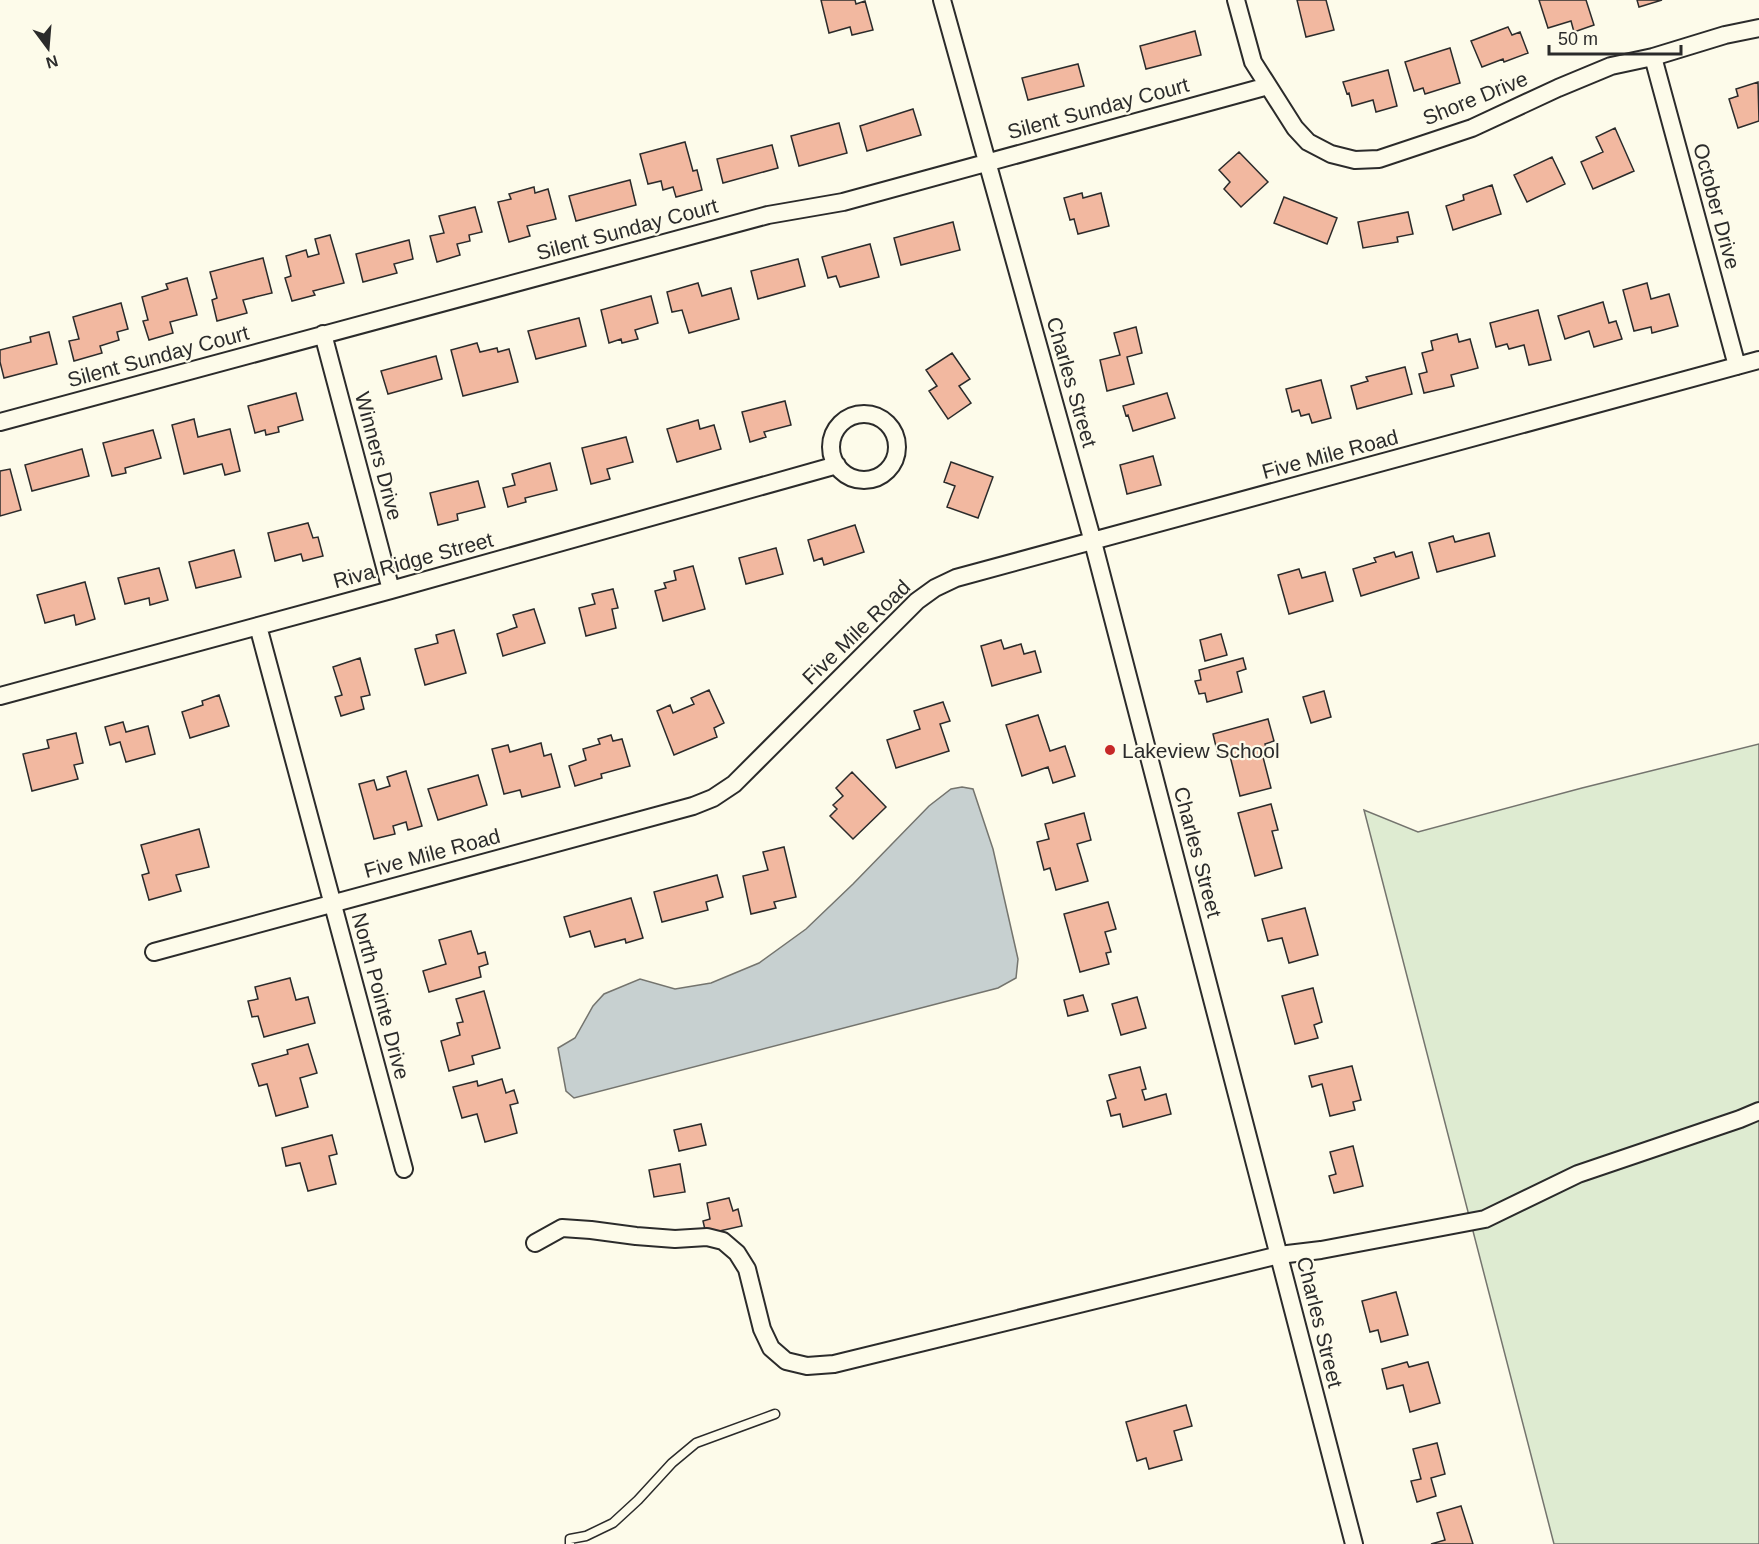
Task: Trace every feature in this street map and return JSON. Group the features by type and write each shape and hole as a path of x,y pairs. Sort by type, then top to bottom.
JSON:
{"street":[{"name":"Charles Street","path":"942,0 1093,542 1354,1544"},
{"name":"Shore Drive","path":"1236,0 1253,62 1295,128 1308,142 1337,156 1367,160 1385,157 1472,128 1611,66 1759,28"},
{"name":"October Drive","path":"1653,57 1737,366"},
{"name":"Silent Sunday Court","path":"0,422 768,215 843,202 1268,86"},
{"name":"Winners Drive","path":"323,334 391,590"},
{"name":"Five Mile Road","path":"154,952 693,806 713,798 734,784 917,601 935,588 966,574 1093,542 1759,360"},
{"name":"Riva Ridge Street","path":"0,696 391,590 837,465"},
{"name":"North Pointe Drive","path":"258,626 404,1169"},
{"path":"535,1243 562,1228 675,1239 707,1237 723,1241 737,1253 747,1269 762,1329 771,1348 786,1361 807,1366 834,1364 1279,1254 1322,1250 1485,1219 1578,1174 1759,1111"}],"lane":[{"path":"570,1544 570,1539 586,1536 613,1523 672,1463 696,1443 776,1414"}],"green space":[{"path":"1759,744 1759,1544 1554,1544 1364,810 1418,832"}],"shaded area":[{"path":"962,787 973,789 993,849 1018,959 1016,978 998,988 574,1098 566,1091 558,1048 575,1038 593,1006 604,994 640,979 675,989 711,983 759,963 806,929 929,806 951,789"}],"building":[{"path":"821,0 855,0 856,4 865,1 873,30 852,35 850,27 829,33"},
{"path":"1297,0 1326,0 1334,30 1306,37"},
{"path":"1539,0 1586,0 1594,25 1574,32 1571,21 1548,28"},
{"path":"1637,0 1662,0 1639,7"},
{"path":"1508,27 1512,35 1520,32 1528,53 1482,67 1471,41"},
{"path":"1195,31 1201,55 1146,69 1140,46"},
{"path":"1450,48 1460,83 1425,94 1423,88 1414,91 1405,62"},
{"path":"1078,64 1084,86 1028,100 1022,78"},
{"path":"1388,70 1397,106 1376,112 1373,100 1352,106 1343,82"},
{"path":"1758,82 1759,121 1738,128 1729,99 1738,96 1736,89"},
{"path":"913,109 921,135 867,151 860,126"},
{"path":"839,123 847,153 799,166 791,136"},
{"path":"1615,128 1634,171 1593,189 1581,162 1603,152 1596,137"},
{"path":"685,142 693,171 697,170 702,190 676,197 673,187 663,190 661,181 648,184 640,154"},
{"path":"772,145 778,168 723,183 717,159"},
{"path":"1239,152 1268,182 1241,207 1224,189 1230,182 1219,170"},
{"path":"1552,157 1565,184 1527,202 1514,175"},
{"path":"630,180 636,205 576,221 569,196"},
{"path":"1492,185 1501,214 1453,230 1446,206 1464,200 1463,195"},
{"path":"534,187 535,193 548,189 556,219 527,226 530,236 509,242 498,202 511,199 509,194"},
{"path":"1082,193 1083,198 1101,193 1109,226 1078,234 1074,219 1070,220 1064,198"},
{"path":"1284,197 1337,218 1327,244 1274,223"},
{"path":"475,207 482,232 469,235 470,241 457,244 460,255 437,262 430,236 444,233 439,216"},
{"path":"1408,212 1413,234 1397,237 1398,242 1363,248 1358,222"},
{"path":"953,222 960,250 901,265 894,238"},
{"path":"330,235 344,283 313,291 315,295 292,301 285,278 291,276 286,256 306,250 308,257 319,254 315,239"},
{"path":"409,240 413,259 394,264 397,273 363,282 356,254"},
{"path":"870,244 879,277 840,287 836,276 828,278 822,257"},
{"path":"263,258 272,293 243,300 247,313 217,321 212,300 217,298 210,272"},
{"path":"798,259 805,286 758,299 751,271"},
{"path":"187,278 197,315 170,322 173,333 149,340 143,321 148,320 142,297 168,289 166,284"},
{"path":"698,283 702,296 731,288 739,319 689,333 682,310 672,312 667,292"},
{"path":"1647,283 1651,299 1669,294 1678,326 1652,333 1651,327 1634,331 1623,290"},
{"path":"651,296 658,323 635,330 638,339 622,343 621,339 609,343 601,310"},
{"path":"1603,302 1609,323 1616,321 1622,339 1594,347 1589,331 1565,339 1558,316"},
{"path":"121,303 128,329 117,332 119,340 100,346 102,353 74,361 69,341 79,339 73,317"},
{"path":"1538,310 1551,360 1529,365 1524,345 1509,349 1507,344 1496,347 1490,323"},
{"path":"579,318 586,346 536,359 528,331"},
{"path":"1136,327 1142,353 1127,357 1134,384 1107,391 1100,360 1120,355 1114,333"},
{"path":"49,332 57,364 4,378 0,350 31,342 30,337"},
{"path":"1457,334 1459,342 1470,339 1478,368 1451,375 1454,386 1424,393 1419,374 1427,372 1422,353 1433,350 1431,341"},
{"path":"477,343 480,352 497,348 498,352 509,349 518,382 463,396 451,350"},
{"path":"952,353 970,379 959,386 971,403 948,419 929,391 937,386 926,370"},
{"path":"436,356 442,379 388,394 381,371"},
{"path":"1405,367 1412,394 1357,409 1351,386 1368,381 1366,377"},
{"path":"1321,380 1331,418 1312,423 1309,414 1301,416 1299,410 1292,412 1286,389"},
{"path":"296,393 303,420 278,427 279,432 266,435 265,430 255,433 248,406"},
{"path":"1167,393 1175,418 1133,431 1123,406"},
{"path":"785,401 791,425 764,432 766,437 750,442 742,412"},
{"path":"194,419 198,437 230,429 240,471 225,475 222,464 184,474 172,425"},
{"path":"698,420 700,429 714,425 721,449 677,462 667,429"},
{"path":"153,430 161,458 125,468 126,473 112,476 103,443"},
{"path":"626,437 633,462 607,469 610,479 591,484 582,448"},
{"path":"82,449 89,476 32,491 25,465"},
{"path":"1153,456 1161,485 1127,494 1120,465"},
{"path":"951,462 993,477 978,518 947,507 955,486 944,482"},
{"path":"550,463 557,490 525,498 526,502 508,507 503,488 515,485 512,474"},
{"path":"10,469 21,510 0,516 0,471"},
{"path":"478,481 485,507 457,514 458,520 438,525 430,493"},
{"path":"308,523 313,538 318,537 323,556 303,561 301,554 275,561 268,533"},
{"path":"855,525 864,552 824,565 822,558 814,561 808,540"},
{"path":"1489,533 1495,556 1437,572 1429,543 1453,536 1455,542"},
{"path":"776,548 783,574 746,584 739,558"},
{"path":"234,550 241,577 196,588 189,562"},
{"path":"1394,552 1396,557 1412,552 1419,578 1361,596 1353,569 1376,562 1374,558"},
{"path":"693,566 705,609 663,621 655,591 666,588 664,583 676,580 674,571"},
{"path":"159,568 168,600 150,605 149,598 125,604 118,578"},
{"path":"1299,569 1302,578 1325,572 1333,601 1289,614 1278,575"},
{"path":"85,582 95,619 76,625 74,615 45,623 37,595"},
{"path":"613,589 618,608 612,609 616,628 586,636 579,608 595,604 592,594"},
{"path":"534,609 545,643 503,656 497,634 517,627 513,615"},
{"path":"454,630 466,673 425,685 415,649 438,643 436,635"},
{"path":"1221,634 1227,655 1205,661 1200,640"},
{"path":"1001,640 1004,649 1021,644 1024,654 1035,651 1041,672 992,686 981,646"},
{"path":"360,658 370,695 361,697 364,709 341,716 335,697 342,695 333,667"},
{"path":"1243,658 1246,669 1237,672 1242,692 1207,702 1205,693 1199,694 1195,681 1201,680 1199,670"},
{"path":"709,690 724,723 714,728 717,737 674,755 657,711 670,705 673,713 694,704 691,698"},
{"path":"1324,691 1331,717 1311,723 1303,697"},
{"path":"219,695 229,726 190,738 182,712 203,705 202,701"},
{"path":"943,702 950,721 940,724 949,751 896,768 887,740 920,729 914,711"},
{"path":"1038,715 1050,751 1065,746 1075,776 1053,783 1048,767 1022,776 1006,725"},
{"path":"1268,719 1274,741 1265,744 1268,756 1263,757 1271,788 1240,796 1229,752 1218,755 1213,734"},
{"path":"123,722 126,732 148,726 155,754 126,762 120,742 110,745 105,727"},
{"path":"76,733 83,763 74,765 78,779 32,791 23,754 49,748 47,740"},
{"path":"611,735 613,741 622,739 630,766 601,774 602,778 575,786 569,766 586,760 583,749 600,744 598,739"},
{"path":"541,743 544,756 551,754 560,787 522,797 520,790 504,794 492,749 508,745 510,752"},
{"path":"406,771 422,826 408,830 406,822 393,826 395,834 374,839 359,784 374,780 377,790 390,786 387,777"},
{"path":"852,772 886,807 853,839 830,816 837,809 833,805 843,796 836,788"},
{"path":"478,775 487,805 438,820 428,789"},
{"path":"1271,804 1278,830 1272,831 1282,868 1255,876 1238,813"},
{"path":"1084,813 1091,840 1077,844 1088,881 1056,890 1050,868 1044,870 1037,842 1049,839 1045,824"},
{"path":"199,829 209,867 176,875 181,891 149,900 142,875 149,873 141,845"},
{"path":"784,847 796,897 774,902 776,908 751,914 743,876 768,870 763,852"},
{"path":"717,875 723,897 706,902 708,910 662,922 654,892"},
{"path":"631,898 643,938 626,943 625,939 595,947 590,931 570,937 564,917"},
{"path":"1108,902 1116,929 1105,932 1111,952 1106,953 1109,964 1080,972 1064,914"},
{"path":"1305,908 1318,955 1289,963 1282,938 1268,941 1262,919"},
{"path":"471,931 478,954 485,952 488,964 479,967 481,977 429,992 423,971 446,964 439,940"},
{"path":"290,978 296,1000 308,997 315,1023 264,1037 258,1016 252,1017 248,1001 258,999 255,987"},
{"path":"1313,988 1322,1022 1314,1025 1318,1038 1295,1044 1282,996"},
{"path":"484,991 500,1048 472,1056 474,1064 449,1071 441,1041 460,1035 457,1023 463,1022 456,999"},
{"path":"1083,995 1088,1011 1068,1016 1064,1000"},
{"path":"1137,997 1146,1028 1121,1035 1112,1004"},
{"path":"308,1044 317,1073 300,1078 308,1107 276,1116 267,1084 259,1086 252,1064 288,1054 287,1050"},
{"path":"1352,1066 1361,1100 1353,1102 1355,1110 1330,1116 1322,1084 1312,1087 1309,1076"},
{"path":"1140,1067 1146,1089 1142,1090 1145,1100 1166,1094 1171,1114 1123,1127 1120,1114 1111,1116 1107,1101 1116,1098 1109,1075"},
{"path":"502,1079 506,1093 514,1090 518,1103 510,1105 517,1133 485,1142 477,1114 462,1118 453,1087 477,1081 478,1086"},
{"path":"701,1124 706,1145 679,1151 674,1130"},
{"path":"332,1135 337,1154 329,1156 336,1184 308,1191 300,1163 286,1166 282,1148"},
{"path":"1353,1146 1363,1186 1334,1193 1329,1176 1336,1174 1330,1152"},
{"path":"680,1164 685,1192 654,1197 649,1170"},
{"path":"729,1198 733,1211 738,1209 742,1226 706,1234 703,1221 710,1219 707,1203"},
{"path":"1396,1292 1408,1335 1381,1342 1378,1330 1370,1332 1362,1301"},
{"path":"1407,1362 1409,1367 1428,1362 1440,1403 1410,1412 1403,1385 1387,1389 1382,1369"},
{"path":"1186,1405 1192,1426 1174,1431 1182,1460 1149,1469 1146,1458 1137,1461 1126,1422"},
{"path":"1437,1443 1445,1474 1431,1478 1436,1496 1417,1502 1411,1481 1421,1479 1413,1449"},
{"path":"1461,1506 1473,1544 1431,1544 1445,1540 1437,1513"}],"place":[{"name":"Lakeview School","path":"1110,750"}]}
